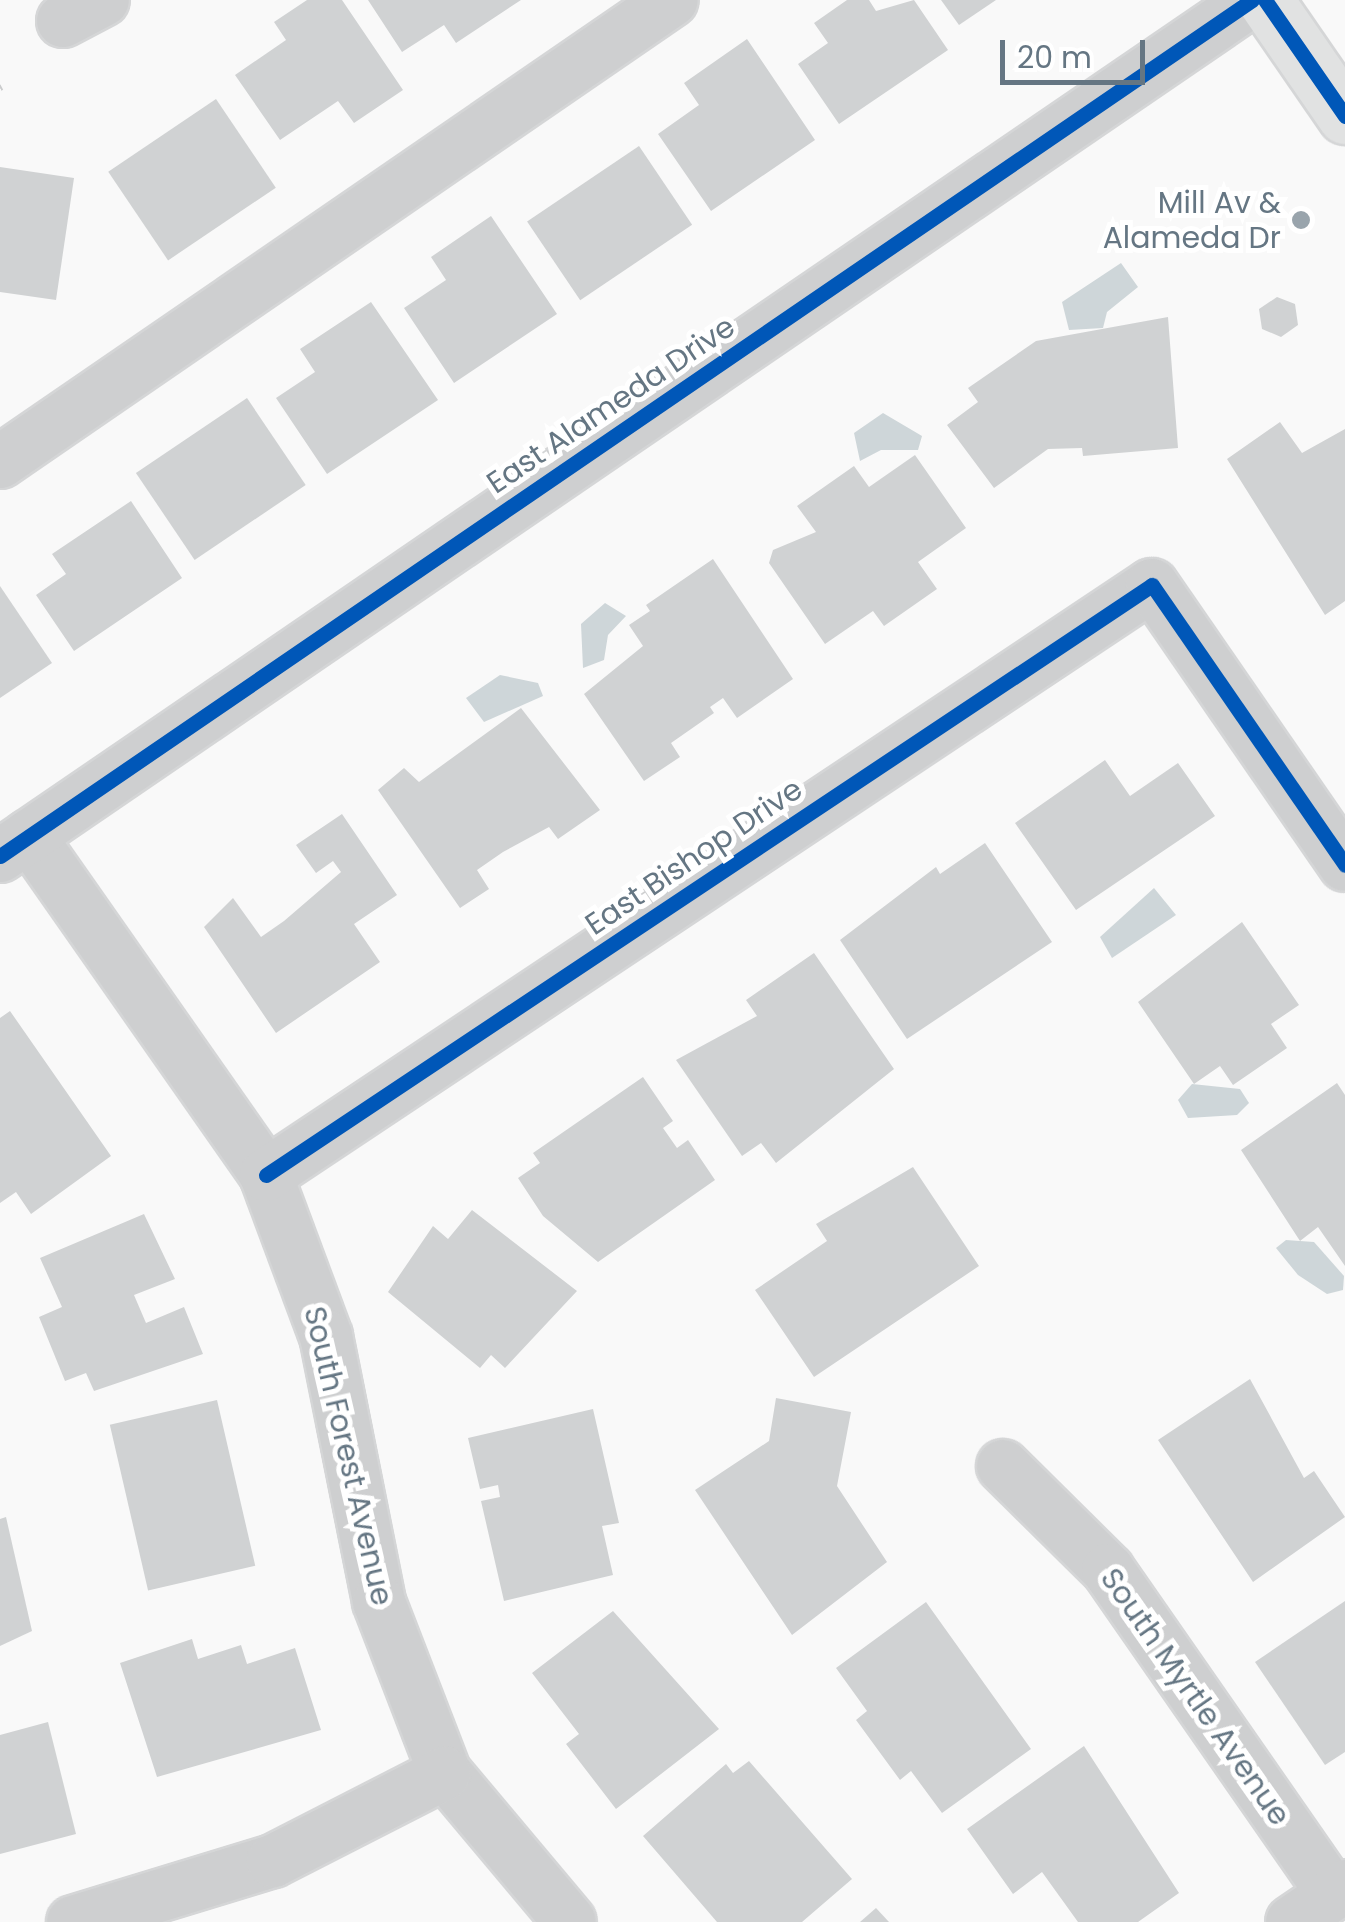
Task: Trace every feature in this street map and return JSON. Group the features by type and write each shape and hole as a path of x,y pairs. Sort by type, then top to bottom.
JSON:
{"main road":[{"path":"1265,0 1345,116"}],"street":[{"path":"0,462 672,0"},
{"name":"East Alameda Drive","path":"14,846 1252,0"},
{"name":"East Bishop Drive","path":"266,1175 1152,585 1345,865"},
{"name":"South Forest Avenue","path":"14,846 266,1175 326,1336 379,1602 445,1774 570,1922"},
{"name":"South Myrtle Avenue","path":"1003,1466 1108,1570 1323,1900"},
{"path":"73,1922 273,1861 445,1774"}],"shaded area":[{"path":"1121,263 1138,287 1107,312 1103,328 1069,330 1062,302"},
{"path":"883,413 922,436 918,450 881,450 860,461 854,433"},
{"path":"605,603 626,616 608,635 604,660 583,668 581,624"},
{"path":"500,675 538,683 543,696 484,722 466,698"},
{"path":"1154,888 1176,915 1112,958 1100,937"},
{"path":"1192,1084 1240,1089 1249,1103 1237,1115 1188,1118 1178,1100"},
{"path":"1286,1240 1314,1242 1344,1276 1343,1290 1327,1294 1298,1275 1276,1248"}],"building":[{"path":"307,0 342,0 403,90 354,123 338,101 280,140 235,75 286,40 274,22"},
{"path":"368,0 521,0 456,43 444,25 402,52"},
{"path":"847,0 869,0 876,11 914,0 948,50 839,124 798,64 828,43 814,23"},
{"path":"941,0 996,0 959,25"},
{"path":"747,39 815,140 711,211 658,134 699,105 684,83"},
{"path":"216,99 276,188 168,260 108,172"},
{"path":"639,146 692,225 580,300 527,221"},
{"path":"0,167 74,178 56,300 0,292"},
{"path":"491,216 557,314 454,383 404,308 446,280 431,257"},
{"path":"1277,297 1295,304 1298,325 1281,337 1262,329 1259,309"},
{"path":"371,302 438,400 327,474 276,398 315,372 300,349"},
{"path":"1168,317 1178,448 1083,456 1082,448 1048,449 994,488 947,425 978,402 968,388 1036,341"},
{"path":"247,398 306,485 195,560 136,473"},
{"path":"1280,422 1302,453 1345,429 1345,601 1325,615 1227,459"},
{"path":"915,455 966,528 918,562 937,589 884,626 873,611 825,644 769,563 773,550 816,532 797,506 854,466 869,487"},
{"path":"131,501 182,578 74,651 36,595 66,574 52,554"},
{"path":"713,559 793,679 737,718 723,698 710,707 714,713 671,743 680,757 644,781 584,694 643,646 629,625 650,611 646,605"},
{"path":"0,586 52,663 0,698"},
{"path":"521,708 600,810 558,839 549,827 477,870 489,889 460,908 378,790 404,768 419,782"},
{"path":"1105,760 1130,796 1178,763 1215,816 1076,910 1015,823"},
{"path":"342,814 397,895 354,924 380,962 276,1033 204,927 233,898 261,937 284,921 341,872 333,861 316,873 296,845"},
{"path":"985,843 1052,942 907,1039 840,940 936,867 940,874"},
{"path":"1242,922 1299,1005 1271,1024 1287,1048 1233,1085 1220,1066 1194,1084 1138,1002"},
{"path":"814,953 894,1069 776,1163 761,1143 742,1156 676,1060 757,1016 746,1000"},
{"path":"10,1011 111,1156 31,1214 16,1192 0,1203 0,1018"},
{"path":"643,1077 673,1121 663,1128 677,1148 688,1140 715,1180 598,1262 543,1216 518,1178 540,1163 533,1153"},
{"path":"1337,1083 1345,1095 1345,1266 1318,1227 1300,1241 1241,1150"},
{"path":"913,1167 979,1266 814,1377 755,1290 827,1241 816,1224"},
{"path":"472,1210 577,1291 505,1368 491,1355 480,1368 388,1292 433,1226 448,1239"},
{"path":"144,1214 175,1279 134,1295 146,1323 184,1307 203,1354 94,1391 86,1373 65,1381 39,1317 62,1307 40,1258"},
{"path":"1250,1379 1304,1478 1314,1471 1345,1517 1253,1582 1158,1440"},
{"path":"776,1398 851,1412 837,1486 887,1562 792,1635 695,1490 769,1441"},
{"path":"217,1400 255,1566 148,1590 110,1425"},
{"path":"593,1409 619,1523 602,1526 613,1575 504,1601 481,1501 500,1497 498,1485 480,1489 468,1438"},
{"path":"6,1517 32,1631 0,1646 0,1519"},
{"path":"1345,1601 1345,1752 1325,1765 1255,1662"},
{"path":"926,1602 1031,1749 942,1813 911,1771 900,1780 856,1720 867,1711 836,1668"},
{"path":"613,1611 719,1729 616,1809 566,1744 579,1734 532,1673"},
{"path":"192,1639 198,1659 241,1645 247,1664 295,1648 321,1730 157,1777 120,1663"},
{"path":"48,1722 76,1834 0,1854 0,1735"},
{"path":"1084,1746 1179,1893 1138,1922 1078,1922 1042,1872 1013,1894 967,1829"},
{"path":"749,1761 852,1879 802,1922 717,1922 643,1836 726,1764 733,1773"},
{"path":"876,1908 889,1922 860,1922"}],"cycle path":[{"path":"0,856 1252,0"},
{"path":"1265,0 1345,116"},
{"path":"266,1175 1152,585 1345,865"}],"place":[{"name":"Mill Av & Alameda Dr","path":"1301,220"}]}
